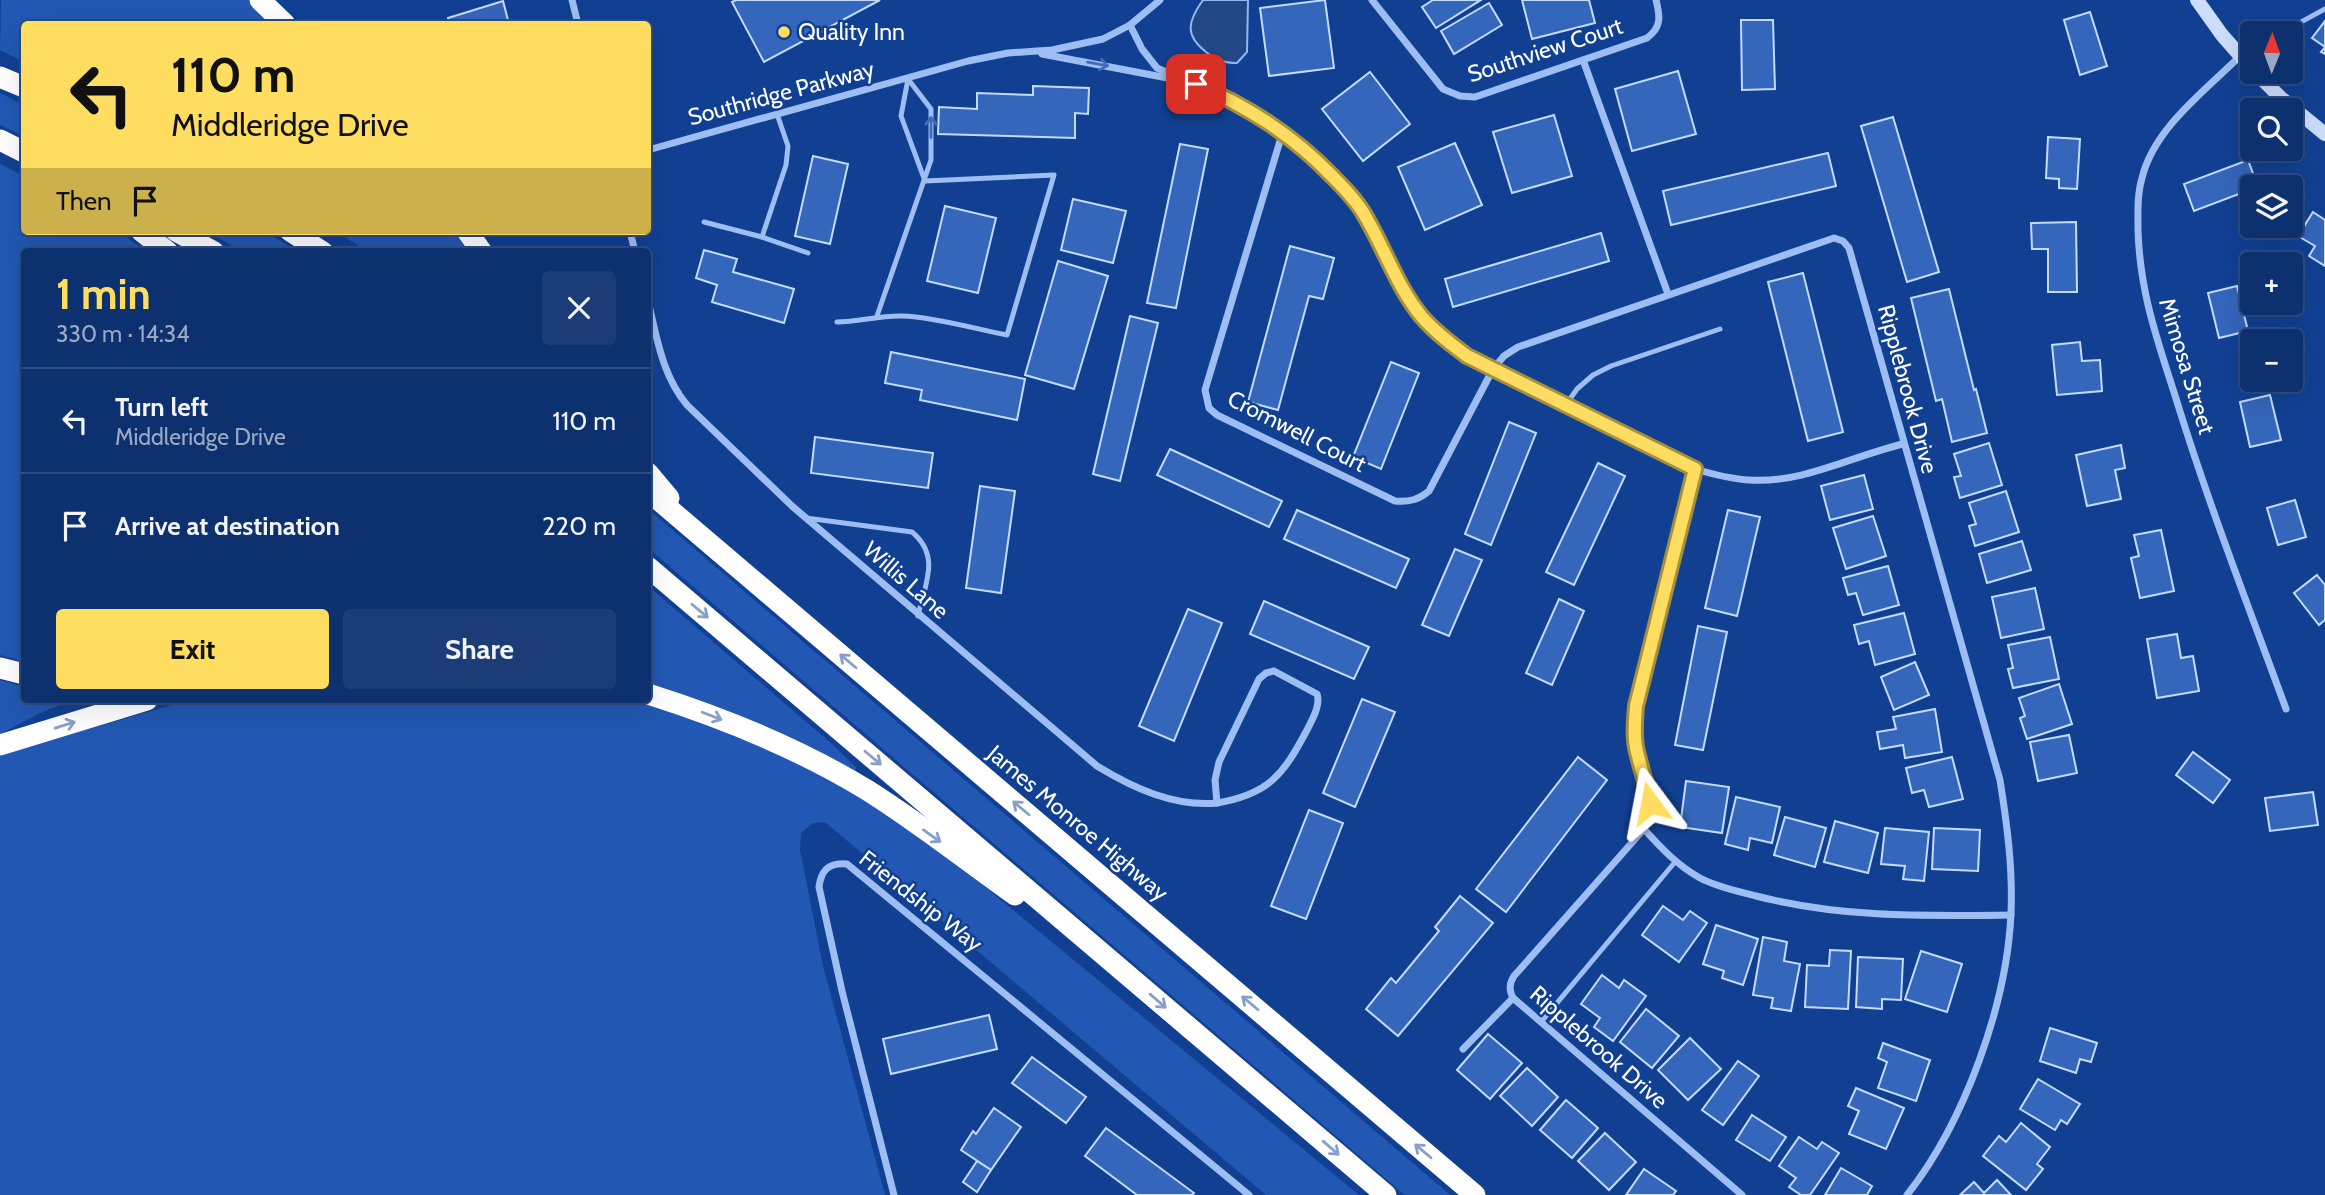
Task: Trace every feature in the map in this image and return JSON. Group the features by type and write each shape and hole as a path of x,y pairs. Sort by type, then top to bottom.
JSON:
{"highway":[{"path":"260,0 282,21"},
{"path":"0,77 21,86"},
{"path":"2,141 21,151"},
{"path":"146,235 163,248"},
{"path":"183,235 207,248"},
{"path":"296,235 317,248"},
{"path":"651,476 713,546"},
{"name":"James Monroe Highway","path":"651,494 1475,1195"},
{"path":"651,570 1386,1195"},
{"path":"0,668 21,673"},
{"path":"651,695 755,732 812,759 868,791 1128,975"},
{"path":"0,745 137,703"}],"street":[{"path":"572,0 577,21"},
{"name":"Southridge Parkway","path":"651,149 968,61 1008,53 1079,46 1103,39 1130,25 1160,0"},
{"name":"Southview Court","path":"1372,0 1443,89 1460,96 1475,97 1647,38 1658,26 1660,16 1656,0"},
{"path":"2197,0 2240,46"},
{"path":"1130,25 1142,50 1157,68 1232,100 1283,131 1316,159 1363,212 1405,292 1422,317 1443,338 1467,356 1695,469 1721,477 1749,481 1778,480 1807,474 1903,444"},
{"path":"1031,52 1196,84"},
{"name":"Mimosa Street","path":"2240,58 2164,131 2153,149 2142,177 2138,202 2139,258 2153,329 2205,492 2286,709"},
{"path":"1583,60 1668,293"},
{"path":"2268,84 2325,134"},
{"name":"Cromwell Court","path":"1283,131 1205,390 1209,408 1217,415 1395,501 1408,502 1420,499 1429,491 1493,369"},
{"name":"Ripplebrook Drive","path":"1493,369 1504,356 1518,347 1668,293 1834,238 1843,241 1849,248 2000,780 2007,823 2011,915 2008,953 1999,995 1975,1072 1957,1115 1939,1148 1907,1195"},
{"name":"Willis Lane","path":"651,313 665,371 674,390 687,405 806,518 918,616 1097,766 1123,782 1151,794 1180,801 1217,803 1252,794 1290,762 1320,700 1317,694 1275,671 1266,673 1259,679 1219,762 1215,780 1217,803"},
{"path":"1695,469 1636,706 1636,752 1644,773 1650,803 1644,829 1675,862 1702,879 1728,889 1796,905 1899,917 2011,915"},
{"name":"Ripplebrook Drive","path":"1644,829 1514,976 1509,990 1513,999 1742,1195"},
{"name":"Friendship Way","path":"894,1195 842,991 819,887 821,875 827,867 837,863 847,864 1240,1192 1249,1195"},
{"path":"1463,1049 1513,999"}],"lane":[{"path":"2303,21 2325,9"},
{"path":"908,79 901,116 925,181"},
{"path":"877,316 931,160 931,109 908,79"},
{"path":"762,237 786,165 788,146 777,114"},
{"path":"837,322 858,322 877,316 906,316 1007,335 1054,175 925,181"},
{"path":"704,222 762,237 808,253"},
{"path":"1565,405 1592,375 1720,329"},
{"path":"806,518 912,531 922,540 930,564 918,616"},
{"path":"1541,1022 1675,862"}],"shaded area":[{"path":"1,0 249,0 271,21 21,21 21,60 0,50"},
{"path":"1203,0 1248,0 1247,52 1237,63 1224,62 1213,57 1194,40 1191,34 1192,21"},
{"path":"0,93 21,104 21,135 0,125"},
{"path":"0,164 21,174 21,235 124,235 141,248 21,248 21,661 0,655"},
{"path":"213,235 271,235 292,248 236,248"},
{"path":"342,235 463,235 473,248 362,248"},
{"path":"651,512 1450,1195 1405,1195 651,551"},
{"path":"651,589 833,745 856,767 855,773 754,722 651,686"},
{"path":"0,680 21,686 21,703 65,703 40,713 0,734"},
{"path":"179,703 645,703 684,714 741,734 899,816 1359,1195 1266,1195 825,822 813,823 801,833 800,850 823,966 885,1195 0,1195 0,754"}],"building":[{"name":"Quality Inn","path":"880,0 764,62 732,2"},
{"path":"1325,0 1334,68 1269,76 1260,8"},
{"path":"1433,0 1481,0 1436,28 1422,7"},
{"path":"1522,0 1589,0 1595,23 1532,39"},
{"path":"503,1 508,21 448,21 448,18"},
{"path":"1489,3 1502,25 1454,54 1441,31"},
{"path":"2090,12 2107,66 2080,75 2064,20"},
{"path":"1741,20 1773,20 1775,89 1742,90"},
{"path":"2325,21 2325,47 2312,38"},
{"path":"1678,71 1696,134 1632,151 1615,89"},
{"path":"1370,72 1410,124 1363,161 1322,109"},
{"path":"1033,86 1089,88 1088,114 1075,113 1075,138 938,134 939,107 977,109 977,93 1033,95"},
{"path":"1554,115 1572,176 1512,193 1493,132"},
{"path":"1893,117 1939,272 1907,282 1861,126"},
{"path":"2048,137 2080,139 2077,189 2059,188 2059,179 2046,178"},
{"path":"1455,143 1482,205 1425,230 1398,167"},
{"path":"1180,144 1208,149 1176,308 1147,303"},
{"path":"1828,153 1836,186 1671,225 1663,191"},
{"path":"813,156 848,164 830,244 795,236"},
{"path":"2245,161 2248,161 2254,175 2240,175 2240,194 2194,211 2184,184"},
{"path":"1073,199 1126,211 1113,263 1061,250"},
{"path":"945,206 996,218 978,293 927,281"},
{"path":"2313,212 2325,220 2325,266 2309,256 2315,246 2301,238 2303,228"},
{"path":"2076,222 2077,292 2048,292 2048,249 2032,249 2031,223"},
{"path":"1601,233 1609,261 1453,307 1445,279"},
{"path":"1290,246 1334,258 1323,299 1309,296 1278,410 1248,402"},
{"path":"704,250 737,259 733,272 794,289 784,323 712,302 717,285 696,278"},
{"path":"1058,261 1108,276 1074,389 1025,375"},
{"path":"1803,273 1843,432 1808,441 1768,282"},
{"path":"2237,286 2240,315 2244,315 2248,329 2240,329 2240,333 2219,338 2208,293"},
{"path":"1949,289 1987,433 1952,442 1942,399 1936,401 1911,298"},
{"path":"1130,316 1158,323 1120,481 1093,474"},
{"path":"2080,342 2082,361 2100,360 2102,391 2057,395 2052,345"},
{"path":"891,352 1025,379 1017,420 920,400 922,390 885,383"},
{"path":"1391,362 1419,373 1381,469 1353,457"},
{"path":"2270,395 2281,440 2250,447 2240,402"},
{"path":"1509,422 1536,433 1491,545 1465,534"},
{"path":"815,437 933,453 928,488 811,473"},
{"path":"1989,443 2002,485 1960,498 1954,477 1961,476 1954,454"},
{"path":"2121,445 2125,468 2115,470 2121,499 2087,506 2076,455"},
{"path":"1170,449 1282,501 1269,527 1157,475"},
{"path":"1598,463 1625,476 1574,585 1546,572"},
{"path":"1864,475 1873,509 1830,520 1821,486"},
{"path":"980,486 1015,491 1001,593 966,588"},
{"path":"2006,491 2019,532 1975,546 1969,526 1976,524 1969,503"},
{"path":"2295,500 2306,537 2278,545 2267,508"},
{"path":"1297,510 1409,559 1396,588 1284,539"},
{"path":"1728,510 1760,517 1737,616 1705,608"},
{"path":"1873,516 1886,556 1846,569 1833,528"},
{"path":"2161,530 2174,591 2140,598 2131,558 2139,556 2134,535"},
{"path":"2022,541 2031,570 1987,583 1979,554"},
{"path":"1455,549 1482,560 1449,636 1422,625"},
{"path":"1888,566 1899,605 1863,615 1856,593 1848,595 1843,578"},
{"path":"2317,575 2325,585 2325,620 2319,625 2294,593"},
{"path":"2035,588 2044,629 2001,638 1992,597"},
{"path":"1559,599 1584,611 1552,685 1526,673"},
{"path":"1264,601 1369,647 1354,679 1250,634"},
{"path":"1188,609 1222,623 1174,741 1139,726"},
{"path":"1904,613 1915,654 1875,665 1869,641 1859,644 1854,625"},
{"path":"1698,626 1727,632 1703,750 1675,745"},
{"path":"2177,634 2181,658 2193,656 2199,691 2157,698 2147,639"},
{"path":"2050,637 2059,679 2013,688 2008,669 2013,668 2008,645"},
{"path":"1915,662 1929,695 1894,710 1881,677"},
{"path":"2059,684 2072,724 2027,739 2020,718 2025,716 2019,698"},
{"path":"1362,699 1395,712 1355,807 1323,793"},
{"path":"1935,709 1942,752 1905,758 1903,745 1880,749 1877,732 1896,729 1893,717"},
{"path":"2069,735 2077,773 2038,781 2030,742"},
{"path":"2193,752 2230,780 2213,803 2176,775"},
{"path":"1578,757 1607,780 1506,912 1476,889"},
{"path":"1952,757 1963,799 1929,807 1924,790 1912,793 1906,768"},
{"path":"1686,781 1729,787 1722,833 1680,827"},
{"path":"2313,792 2318,825 2270,831 2265,798"},
{"path":"1736,797 1780,807 1772,843 1750,838 1748,850 1725,844"},
{"path":"1309,810 1343,823 1306,919 1271,906"},
{"path":"1785,817 1826,828 1815,867 1774,855"},
{"path":"1835,821 1878,833 1868,873 1824,862"},
{"path":"1885,828 1929,832 1924,881 1903,879 1905,866 1881,864"},
{"path":"1934,828 1980,830 1978,871 1932,869"},
{"path":"1460,896 1493,923 1398,1036 1366,1009 1391,978 1396,983 1439,931 1435,927"},
{"path":"1663,906 1683,920 1690,911 1707,923 1679,962 1642,935"},
{"path":"1716,925 1758,939 1743,985 1722,978 1724,971 1703,964"},
{"path":"1763,937 1787,942 1784,961 1800,964 1791,1011 1771,1008 1773,998 1753,995"},
{"path":"1830,950 1851,951 1848,1009 1805,1007 1807,965 1829,966"},
{"path":"1921,951 1962,964 1947,1012 1905,999"},
{"path":"1858,957 1903,959 1901,1000 1882,999 1882,1009 1856,1007"},
{"path":"1602,975 1619,988 1624,980 1646,996 1613,1041 1594,1027 1600,1018 1581,1004"},
{"path":"1646,1009 1679,1036 1652,1068 1620,1042"},
{"path":"989,1015 997,1049 891,1074 883,1039"},
{"path":"2050,1028 2097,1043 2091,1062 2080,1059 2076,1073 2040,1061"},
{"path":"1488,1034 1522,1063 1490,1099 1457,1070"},
{"path":"1690,1038 1721,1069 1688,1100 1658,1070"},
{"path":"1883,1043 1930,1060 1916,1101 1878,1088 1887,1062 1878,1058"},
{"path":"1032,1057 1086,1097 1066,1123 1012,1083"},
{"path":"1738,1061 1759,1076 1723,1125 1702,1110"},
{"path":"1527,1068 1558,1097 1532,1126 1500,1096"},
{"path":"2038,1079 2080,1104 2067,1124 2061,1120 2055,1130 2020,1109"},
{"path":"1856,1088 1904,1108 1886,1149 1849,1134 1859,1111 1848,1106"},
{"path":"1566,1100 1598,1128 1572,1158 1540,1130"},
{"path":"994,1108 1021,1127 991,1170 961,1150 973,1131 976,1134"},
{"path":"1752,1115 1786,1137 1770,1161 1736,1140"},
{"path":"2021,1123 2050,1147 2037,1164 2043,1169 2026,1190 1983,1156 1999,1136 2006,1142"},
{"path":"1106,1128 1194,1193 1137,1195 1085,1156"},
{"path":"1605,1133 1636,1162 1609,1190 1578,1161"},
{"path":"1799,1137 1817,1149 1822,1142 1839,1153 1810,1195 1801,1195 1789,1187 1796,1178 1779,1166"},
{"path":"977,1161 991,1170 977,1192 963,1182"},
{"path":"1841,1168 1872,1186 1867,1195 1825,1195"},
{"path":"1644,1169 1676,1191 1673,1195 1626,1195"},
{"path":"1997,1180 2011,1195 1960,1195 1974,1182 1984,1193"}],"place":[{"name":"Quality Inn","path":"784,32"}],"route":[{"path":"1196,84 1232,100 1283,131 1316,159 1363,212 1405,292 1422,317 1443,338 1467,356 1695,469 1636,706 1636,752 1644,773 1650,803"}]}
